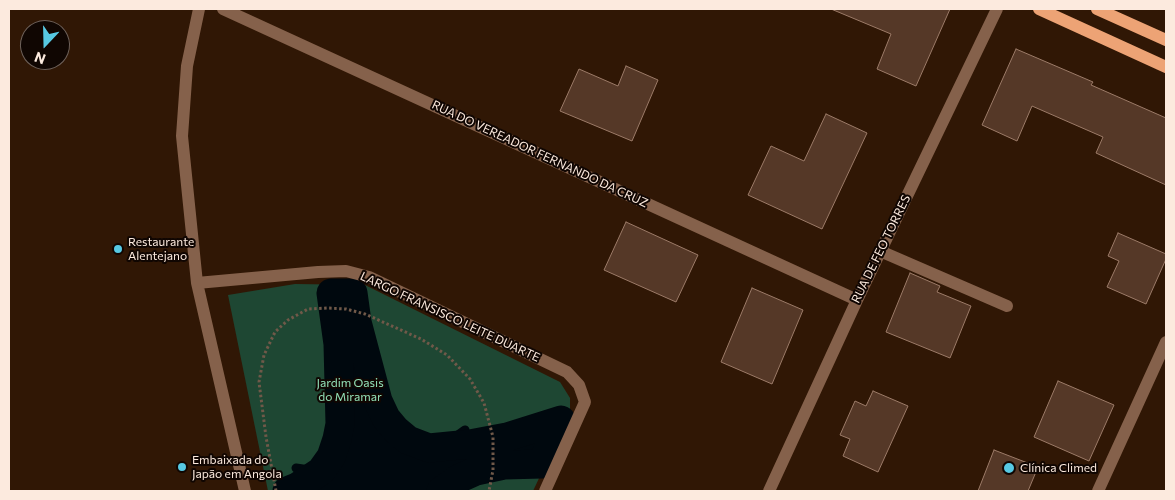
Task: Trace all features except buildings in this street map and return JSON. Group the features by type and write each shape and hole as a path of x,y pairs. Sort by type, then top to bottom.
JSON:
{"main road":[{"path":"1039,9 1166,67"},
{"path":"1097,9 1166,40"}],"street":[{"path":"198,9 187,66 182,136 197,283 244,491"},
{"name":"RUA DO VEREADOR FERNANDO DA CRUZ","path":"223,9 857,300"},
{"name":"RUA DE FEO TORRES","path":"769,491 857,300 997,9"},
{"path":"880,252 1007,306"},
{"name":"LARGO FRANSISCO LEITE DUARTE","path":"197,283 346,271 369,277 567,372 579,385 585,402 544,491"},
{"path":"1098,491 1166,342"}],"path":[{"path":"276,491 261,400 260,382 264,355 275,332 288,320 308,309 327,308 346,309 364,314 421,340 447,355 470,379 484,403 493,438 493,470 489,491"}],"green space":[{"name":"Jardim Oasis do Miramar","path":"295,284 365,285 560,382 570,398 570,413 533,491 268,491 228,295"}],"shaded area":[{"path":"331,293 353,293 357,322 378,401 386,418 408,440 429,448 470,444 507,437 561,420 542,464 504,465 476,471 458,479 441,491 287,491 297,487 321,471 331,457 337,439 340,424 338,344"}],"waterway":[{"path":"287,491 297,487 321,471 331,457 337,439 340,424 338,344 331,293 353,293 357,322 378,401 386,418 408,440 429,448 470,444 507,437 561,420 542,464 504,465 476,471 458,479 441,491"},
{"path":"332,374 343,402"},
{"path":"433,453 465,430"},
{"path":"296,468 330,473"}],"place":[{"name":"Restaurante Alentejano","path":"118,249"},
{"name":"Embaixada do Japão em Angola","path":"182,467"},
{"name":"Clínica Climed","path":"1009,468"}]}
